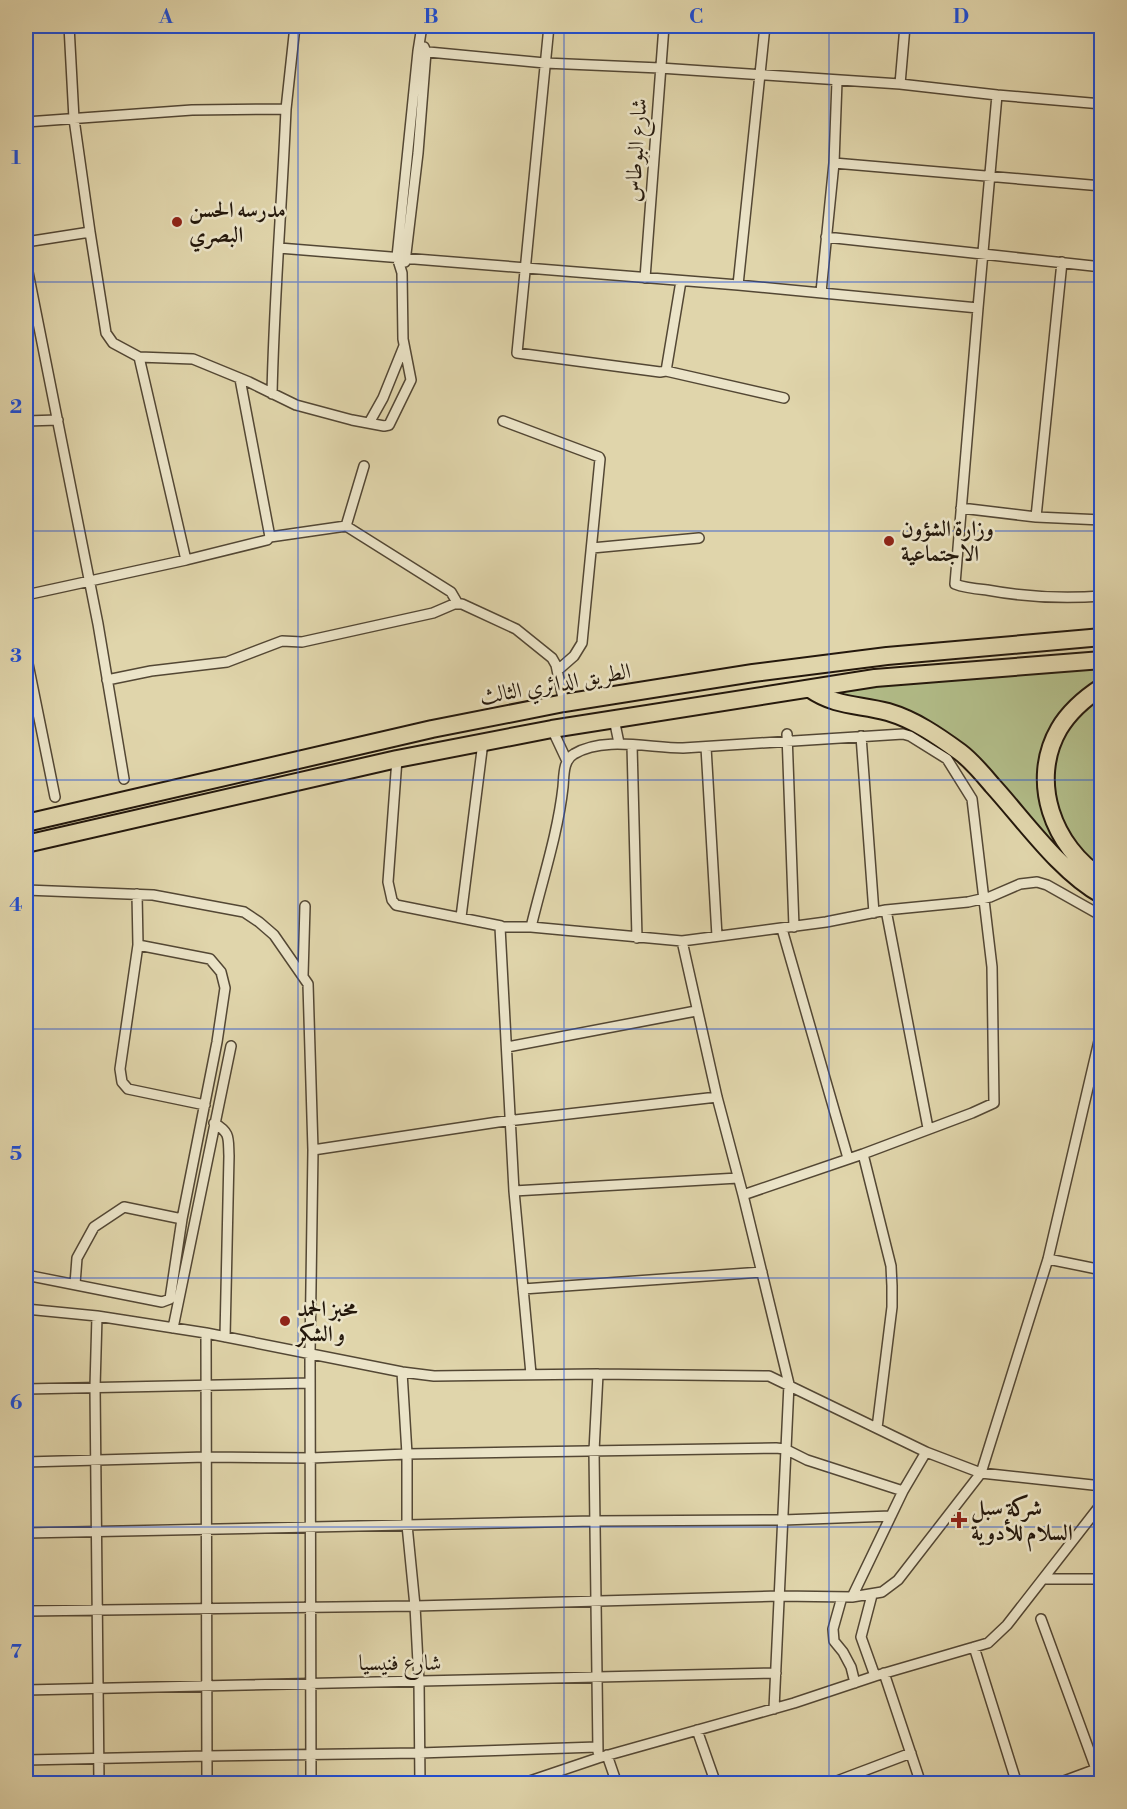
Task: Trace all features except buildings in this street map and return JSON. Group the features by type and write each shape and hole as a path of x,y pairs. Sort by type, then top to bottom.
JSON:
{"highway":[{"name":"الطريق الدائري الثالث","path":"31,820 432,729 564,703 742,675 888,656 1101,637"},
{"name":"الطريق الدائري الثالث","path":"26,844 397,759 552,729 901,675 1101,660"},
{"path":"1101,687 1082,701 1059,729 1051,747 1046,782 1049,806 1058,832 1073,854 1101,878"},
{"path":"810,689 828,700 900,716 940,738 973,764 1072,874 1101,895"}],"street":[{"path":"69,26 74,118 106,333 113,343 139,357 189,358 305,408 384,426 389,425 411,380 404,346 402,257 422,52 422,26"},
{"path":"272,394 273,319 286,109 295,26"},
{"path":"549,26 517,352 660,372 666,370 784,398"},
{"name":"شارع البوطاس","path":"645,278 664,26"},
{"path":"738,285 765,26"},
{"path":"900,84 905,26"},
{"path":"422,52 545,63 900,84 1101,104"},
{"path":"821,292 834,163 837,81"},
{"path":"997,95 954,582 956,585 999,592 1047,597 1101,596"},
{"path":"26,122 192,110 286,109"},
{"path":"834,163 1101,186"},
{"path":"26,242 90,232"},
{"path":"826,237 1101,267"},
{"path":"279,248 821,292 978,308"},
{"path":"26,262 58,420 124,779"},
{"path":"1036,517 1062,262"},
{"path":"666,370 681,281"},
{"path":"369,423 383,398 404,346"},
{"path":"139,357 186,560"},
{"path":"240,379 270,537"},
{"path":"26,422 58,420"},
{"path":"504,421 599,457 601,462 582,643 574,656 558,670"},
{"path":"345,526 364,466"},
{"path":"961,508 1036,517 1101,520"},
{"path":"26,595 186,560 267,540 270,537 345,526 450,592 458,603"},
{"path":"592,548 699,538"},
{"path":"439,611 450,592"},
{"path":"107,680 151,671 227,662 282,641 302,642 439,611 458,603 470,606 516,629 552,658 558,670 564,703"},
{"path":"26,654 55,797"},
{"path":"614,719 618,743"},
{"path":"552,729 567,761"},
{"path":"531,927 561,802 567,761 572,754 618,743 660,748 706,747 787,737 906,735 947,759 972,799 992,968 993,1104 862,1154 743,1195"},
{"path":"861,736 874,913"},
{"path":"787,737 794,927"},
{"path":"461,917 483,742"},
{"path":"632,745 638,938"},
{"path":"706,747 717,936"},
{"path":"397,759 388,882 392,900 396,905 501,926 682,941 782,929 886,910 964,903 985,898 1020,884 1037,882 1047,885 1101,916"},
{"path":"26,890 153,895 244,912 274,935 303,975 309,989 313,1150 310,1353 311,1784"},
{"path":"137,894 138,945 120,1069 122,1082 128,1089 205,1105"},
{"path":"303,975 305,906"},
{"path":"886,910 928,1128"},
{"path":"501,926 499,929 512,1120 514,1191 531,1374"},
{"path":"782,929 848,1158"},
{"path":"682,941 696,1011 789,1384 774,1709"},
{"path":"26,1275 162,1302 170,1299 182,1219 225,988 221,972 210,959 138,945"},
{"path":"507,1047 696,1011"},
{"path":"26,1611 415,1606 779,1596 847,1597 872,1595 890,1587 898,1580 981,1473 1048,1259 1097,1074 1101,1028"},
{"path":"173,1328 231,1046"},
{"path":"313,1150 512,1120 717,1097"},
{"path":"214,1123 224,1128 228,1134 229,1145 225,1337"},
{"path":"862,1154 891,1266 892,1308 877,1428"},
{"path":"514,1191 738,1178"},
{"path":"75,1284 78,1257 94,1227 118,1210 130,1207 182,1219"},
{"path":"1048,1259 1101,1270"},
{"path":"523,1289 762,1272"},
{"path":"26,1309 97,1316 206,1333 402,1372 434,1376 598,1374 769,1376 926,1452 981,1473 1101,1486"},
{"path":"97,1316 95,1387 99,1784"},
{"path":"206,1333 207,1784"},
{"path":"402,1372 407,1454 407,1525 415,1606 419,1682 420,1784"},
{"path":"598,1374 594,1451 597,1747 617,1784"},
{"path":"26,1389 310,1383"},
{"path":"26,1462 206,1457 311,1458 407,1454 785,1449 807,1460 903,1491"},
{"path":"855,1683 851,1667 834,1641 833,1629 847,1597 926,1452"},
{"path":"521,1784 602,1756 774,1709 988,1643 998,1635 1101,1503"},
{"path":"26,1533 595,1521 783,1520 891,1516"},
{"path":"1043,1579 1101,1579"},
{"path":"872,1595 861,1637 911,1753 921,1784"},
{"path":"1041,1618 1099,1768 1056,1784"},
{"path":"974,1647 1017,1784"},
{"name":"شارع فنيسيا","path":"26,1690 776,1673"},
{"path":"697,1730 716,1784"},
{"path":"26,1760 419,1753 597,1747"},
{"path":"829,1784 911,1753"}],"green space":[{"path":"1101,662 1101,685 1071,711 1043,778 1063,843 1057,856 941,736 815,690"},
{"path":"1101,691 1101,875 1058,826 1048,779 1066,724"}],"place":[{"name":"مدرسه الحسن البصري","path":"177,222"},
{"name":"وزارة الشؤون الاجتماعية","path":"889,541"},
{"name":"مخبز الحمد و الشكر","path":"285,1321"},
{"name":"شركة سبل السلام للأدوية","path":"959,1520"}]}
